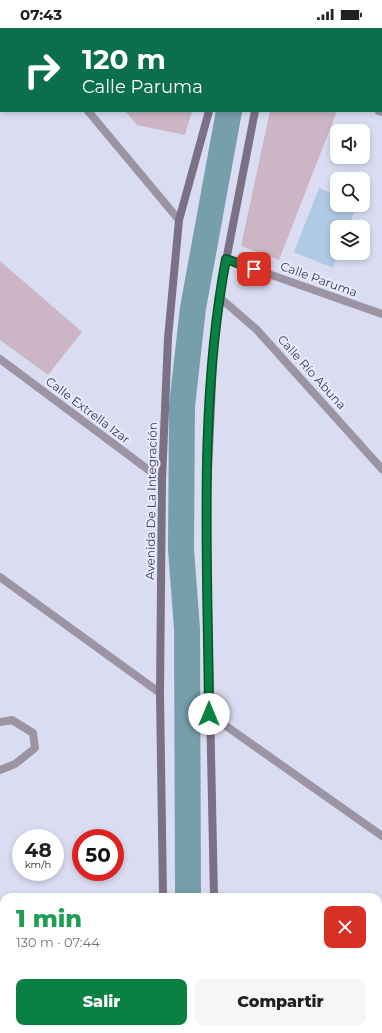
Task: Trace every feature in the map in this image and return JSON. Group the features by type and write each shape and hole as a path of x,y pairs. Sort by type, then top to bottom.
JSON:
{"main road":[{"name":"Avenida De La Integración","path":"163,893 160,693 162,480 168,338 179,220 209,112"},
{"path":"214,893 206,513 214,340 219,297 255,112"}],"street":[{"path":"89,112 179,220"},
{"name":"Calle Paruma","path":"226,259 382,314"},
{"name":"Calle Río Abuna","path":"219,297 256,329 382,469"},
{"name":"Calle Extrella Izar","path":"0,359 162,480"},
{"path":"0,577 160,693"},
{"path":"209,714 382,836"},
{"path":"0,722 12,720 33,733 35,748 15,764 0,770"}],"shaded area":[{"path":"126,112 192,112 185,135 137,125"},
{"path":"270,112 337,112 332,124 330,124 330,129 279,260 241,246"},
{"path":"0,261 82,332 48,375 0,340"}],"building":[{"path":"319,188 330,193 330,212 354,212 351,220 330,220 330,260 336,260 333,268 294,252"}],"waterway":[{"path":"188,893 187,629 181,549 182,406 193,308 229,112"}],"route":[{"path":"209,714 206,513 214,340 219,297 226,259 254,269"}]}
